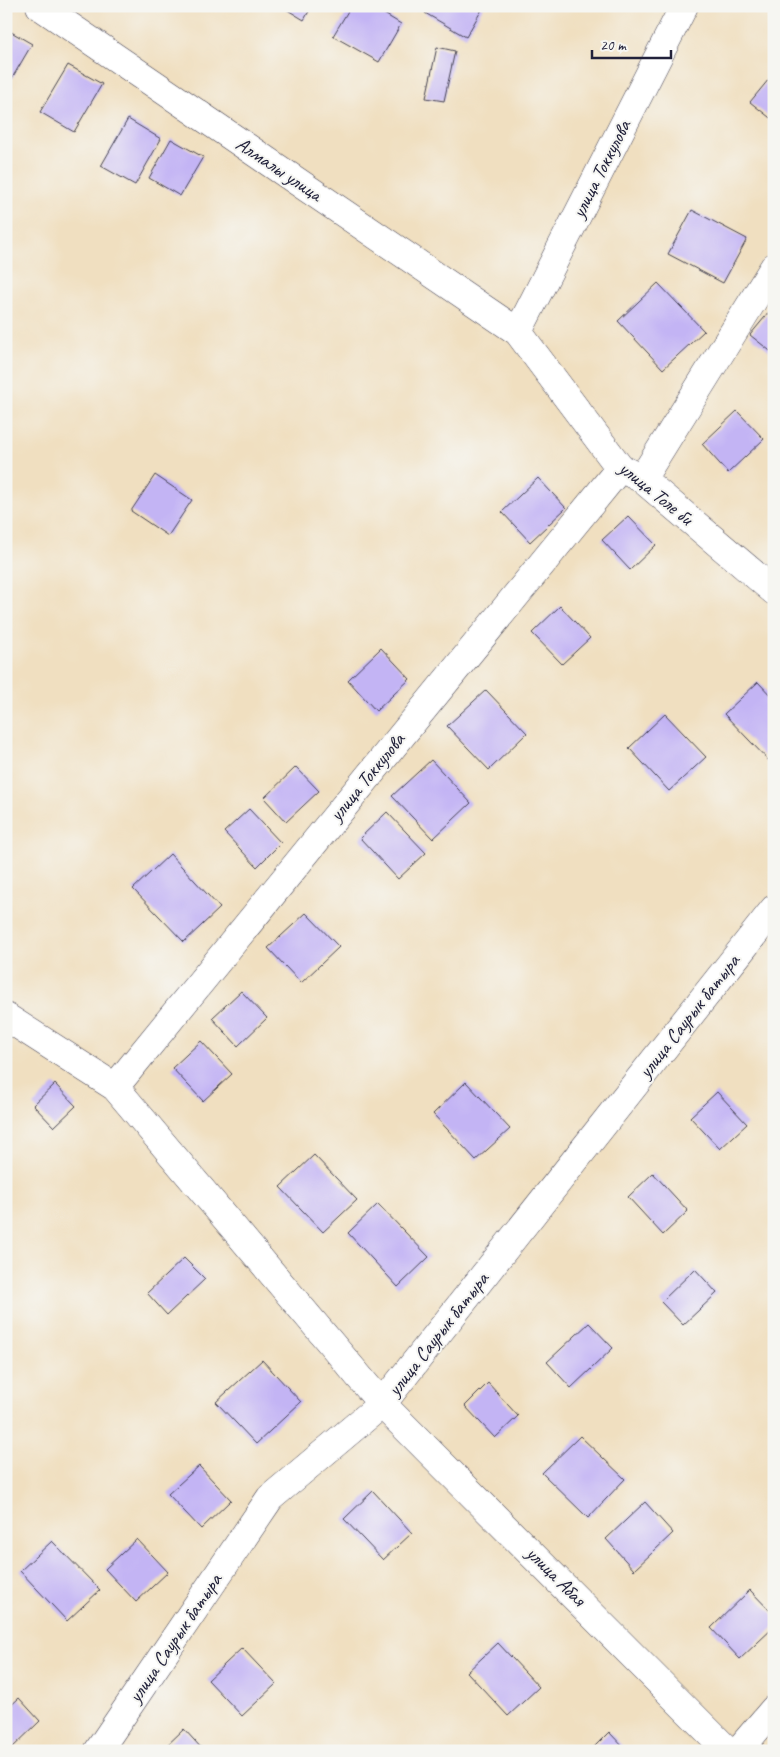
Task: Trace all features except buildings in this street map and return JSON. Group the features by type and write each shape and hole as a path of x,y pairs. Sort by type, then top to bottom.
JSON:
{"street":[{"name":"Алмалы улица","path":"40,6 518,332"},
{"name":"улица Токкулова","path":"518,332 684,6"},
{"name":"улица Токкулова","path":"115,1087 631,474 774,267"},
{"name":"улица Толе би","path":"518,332 631,474 774,591"},
{"name":"улица Саурык батыра","path":"98,1751 270,1498 382,1404 774,909"},
{"name":"улица Абая","path":"6,1017 115,1087 382,1404 728,1751"},
{"path":"738,1751 774,1709"}]}
